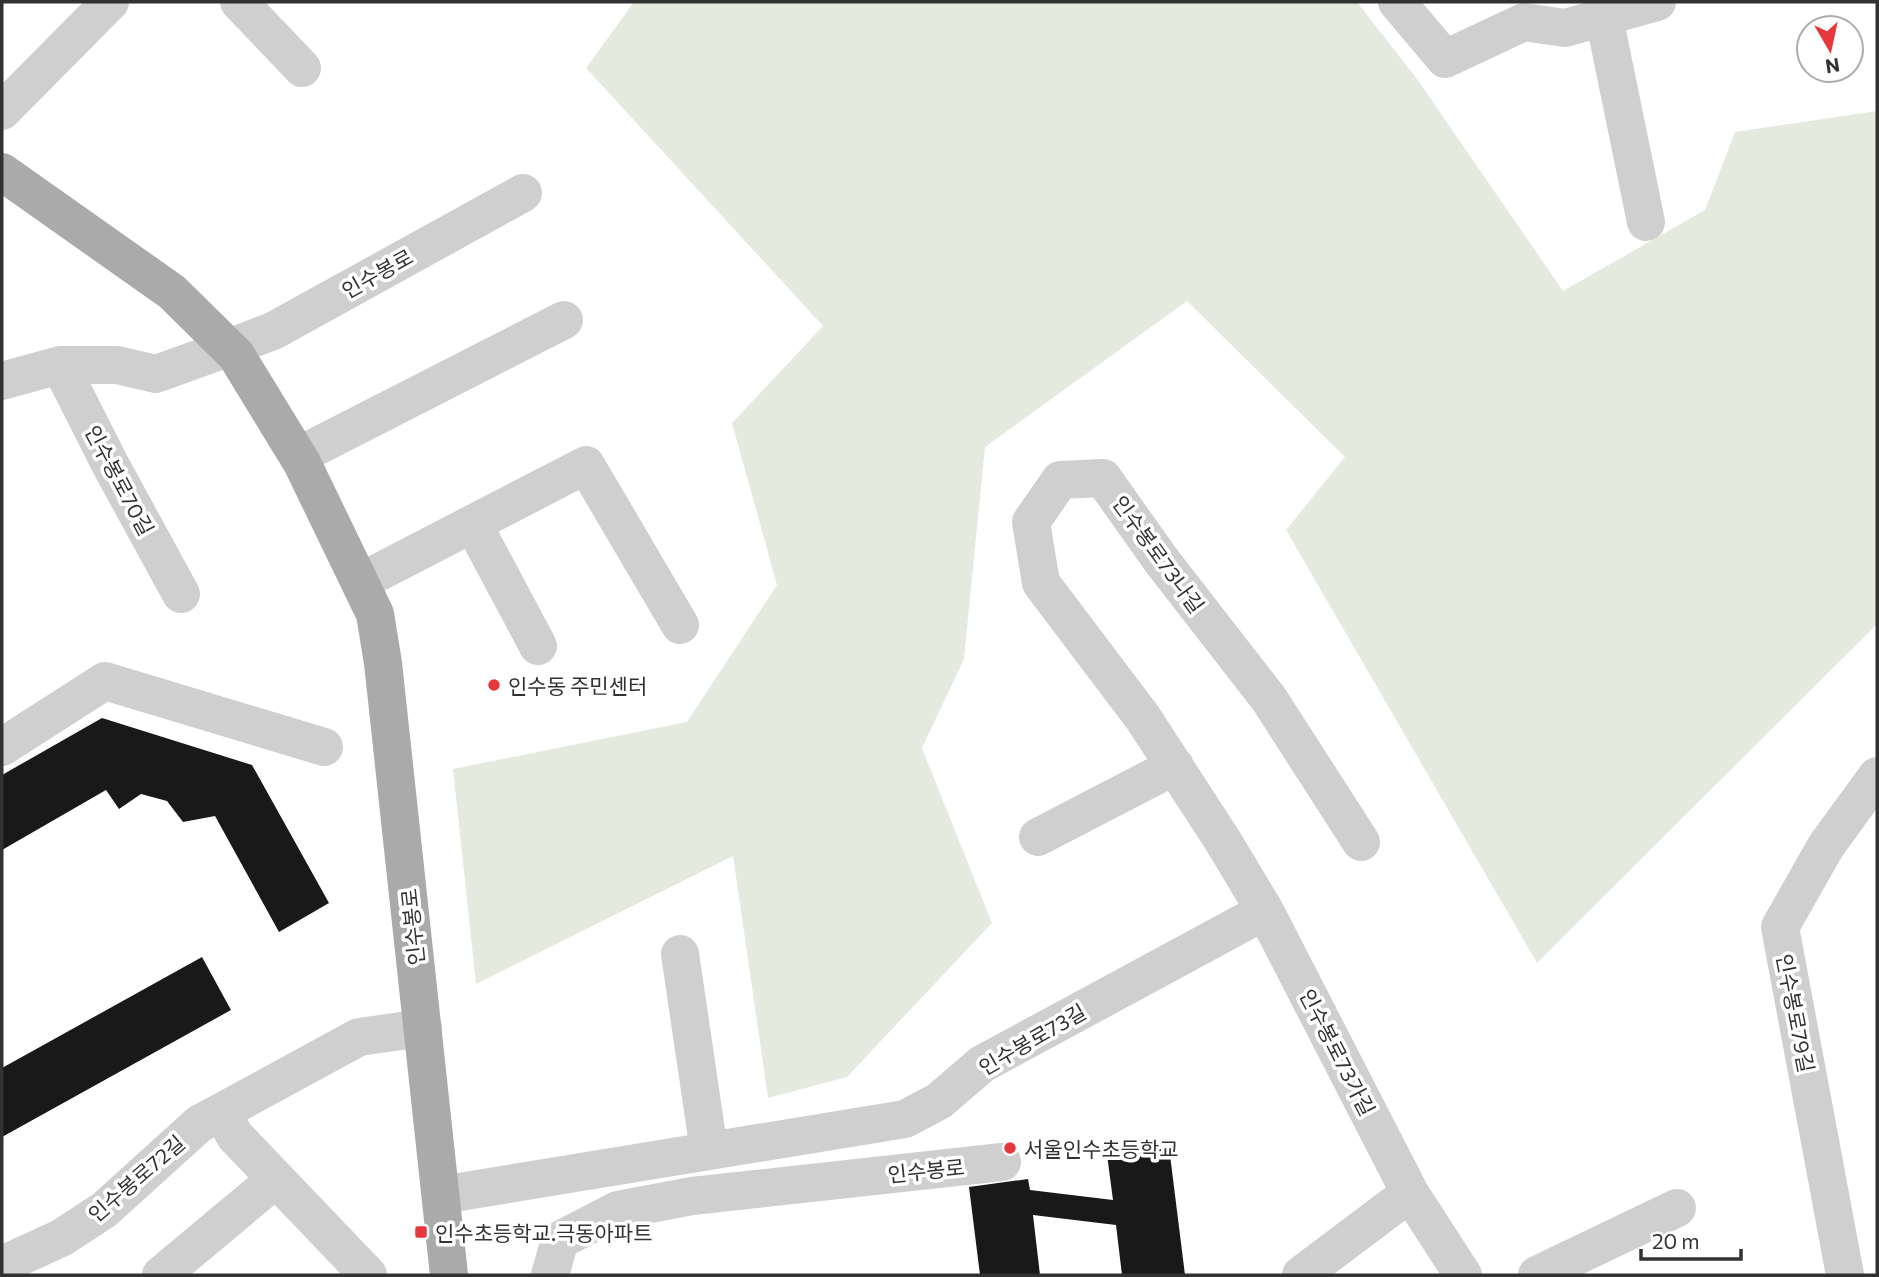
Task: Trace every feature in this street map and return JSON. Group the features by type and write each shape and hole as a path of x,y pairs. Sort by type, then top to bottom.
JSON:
{"main road":[{"name":"인수봉로","path":"2,172 172,292 236,355 298,456 375,614 383,663 449,1275"}],"street":[{"path":"2,111 110,2"},
{"path":"239,2 302,68"},
{"path":"1397,2 1445,59 1524,22 1564,28 1657,2"},
{"path":"1604,17 1646,222"},
{"name":"인수봉로","path":"229,348 273,331 523,193"},
{"path":"298,456 564,320"},
{"path":"2,381 60,365 117,365 156,374 229,348"},
{"name":"인수봉로70길","path":"60,365 181,594"},
{"path":"360,582 586,465 680,625"},
{"name":"인수봉로73나길","path":"1265,911 1143,718 1041,583 1031,523 1059,480 1103,478 1161,560 1269,699 1361,842"},
{"path":"473,524 538,646"},
{"path":"2,747 105,681 324,747"},
{"path":"1038,837 1175,766"},
{"name":"인수봉로79길","path":"1845,1275 1780,927 1826,846 1877,776"},
{"name":"인수봉로73길","path":"441,1195 905,1119 939,1101 982,1064 1265,911"},
{"name":"인수봉로73가길","path":"1265,911 1410,1193 1463,1275"},
{"path":"680,954 709,1151"},
{"name":"인수봉로72길","path":"10,1267 104,1210 199,1124 359,1037 423,1028"},
{"path":"221,1112 235,1136 368,1275"},
{"name":"인수봉로","path":"550,1275 560,1240 618,1210 692,1196 1002,1162"},
{"path":"179,1270 276,1179"},
{"path":"1301,1275 1410,1193"},
{"path":"1537,1275 1677,1208"}],"shaded area":[{"path":"634,2 1357,2 1417,79 1563,291 1705,210 1735,132 1877,111 1877,624 1537,963 1286,530 1345,457 1187,301 985,447 964,659 922,748 992,923 847,1077 768,1098 733,856 476,984 453,769 687,722 777,585 732,423 823,326 586,68"}],"building":[{"path":"102,718 252,765 329,903 279,932 215,816 183,822 167,801 141,794 119,809 106,790 2,850 2,775"},
{"path":"202,957 231,1010 2,1137 2,1068"},
{"path":"1168,1139 1185,1275 1122,1275 1116,1225 1033,1215 1040,1275 980,1275 969,1187 1028,1179 1030,1190 1113,1200 1106,1147"}],"place":[{"name":"인수동 주민센터","path":"494,685"},
{"name":"서울인수초등학교","path":"1010,1148"},
{"name":"인수초등학교.극동아파트","path":"421,1232"}]}
